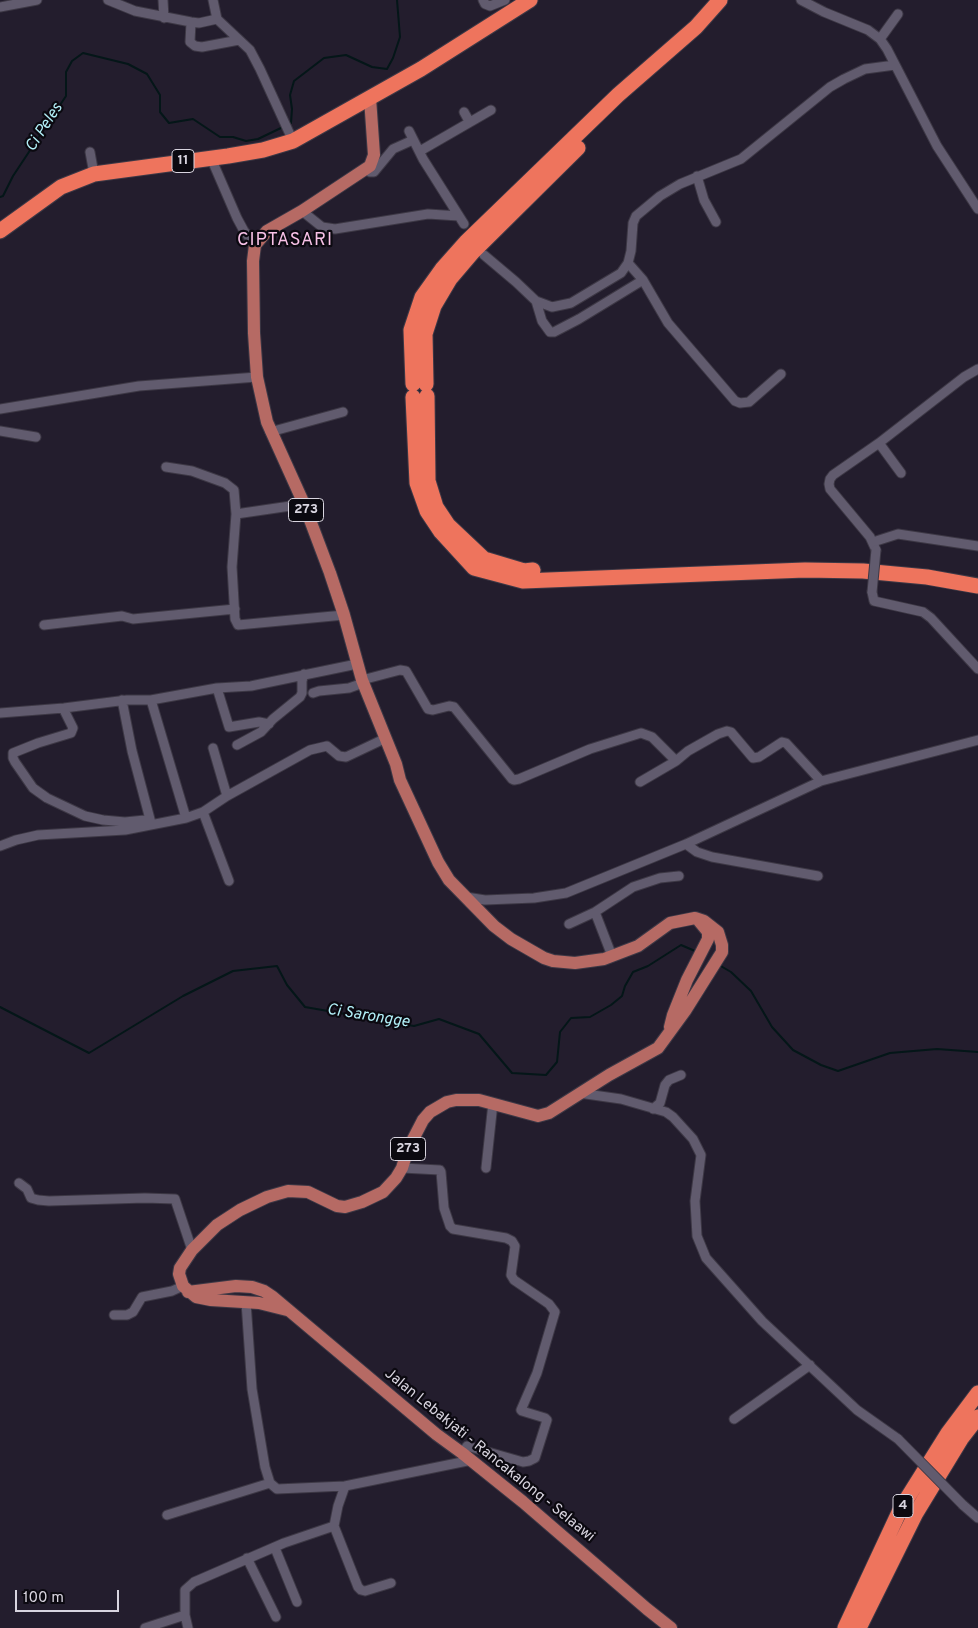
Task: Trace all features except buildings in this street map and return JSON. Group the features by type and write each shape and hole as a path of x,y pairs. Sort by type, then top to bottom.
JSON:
{"highway":[{"name":"11","path":"0,231 62,187 94,174 263,150 288,131 370,98 462,44 530,0"},
{"path":"720,0 696,27 618,95 466,242 442,269 422,297 411,330 420,390 428,481 436,508 448,525 484,559 524,571 806,562 915,568 978,579"},
{"path":"731,0 727,8 702,35 623,103 473,252 450,279 434,306 425,334 420,390 417,483 427,511 441,532 474,568 523,581 806,570 863,570 978,586"},
{"name":"4","path":"845,1628 902,1508 948,1433 978,1393"},
{"name":"4","path":"859,1628 916,1513 961,1439 978,1417"}],"main road":[{"path":"255,245 267,231 367,169 372,163 374,155 370,98"},
{"name":"273","path":"186,1289 180,1279 180,1268 192,1250 217,1225 268,1196 296,1191 308,1192 337,1206 345,1207 383,1192 396,1178 402,1168 417,1130 430,1112 447,1102 470,1100 493,1103 538,1116 550,1113 578,1093 652,1052 658,1048 670,1032 722,952 718,932 709,924 695,918 670,923 638,946 612,956 594,961 575,963 553,961 544,958 500,931 449,880 438,862 400,780 396,764 384,739 362,682 344,615 304,504 270,432 263,410 257,377 253,285 255,245"},
{"name":"273","path":"670,1032 672,1015 708,939 708,932 695,918"},
{"name":"Jalan Lebakjati - Rancakalong - Selaawi","path":"186,1289 252,1287 264,1291 273,1297 436,1434 467,1457 571,1543 647,1610 671,1628"},
{"name":"Jalan Lebakjati - Rancakalong - Selaawi","path":"186,1289 202,1299 270,1305 287,1310"}],"street":[{"path":"0,7 37,0"},
{"path":"108,0 135,11 164,18 199,23 217,19"},
{"path":"134,0 135,11"},
{"path":"163,0 164,18"},
{"path":"213,0 217,19 250,50 288,131"},
{"path":"483,0 485,4 490,6 505,0"},
{"path":"802,0 824,12 868,30 880,39 937,146 978,209"},
{"path":"880,39 898,14"},
{"path":"191,22 190,42 195,46 202,47 239,40"},
{"path":"484,255 536,301 552,307 571,303 622,273 628,263 631,251 633,223 636,216 660,196 697,176 741,159 830,87 844,79 865,69 895,65"},
{"path":"420,151 491,110"},
{"path":"464,112 469,121"},
{"path":"367,169 370,172 374,172 393,149 411,135 464,224"},
{"path":"90,152 94,174"},
{"path":"211,158 237,218 255,245"},
{"path":"697,176 704,200 716,222"},
{"path":"302,211 322,227 335,228 428,214 459,216"},
{"path":"628,263 643,280 668,323 734,401 740,403 749,402 782,374"},
{"path":"536,301 542,321 550,332 554,332 643,280"},
{"path":"978,369 964,377 833,475 829,484 830,489 874,546 872,592 874,601 924,612 978,669"},
{"path":"0,409 139,386 257,377"},
{"path":"270,432 343,412"},
{"path":"0,431 36,437"},
{"path":"879,442 901,473"},
{"path":"166,467 192,471 232,486 235,493 236,514 232,567 236,621 239,625 344,615"},
{"path":"236,514 304,504"},
{"path":"874,546 890,535 908,534 978,546"},
{"path":"44,625 122,616 133,618 235,609"},
{"path":"0,714 122,700 151,700 217,688 251,686 357,664"},
{"path":"314,693 349,688 400,670 406,672 428,709 454,707 514,780 590,749 641,733 652,737 676,760"},
{"path":"237,745 261,732 273,719 300,697 304,674"},
{"path":"217,688 229,727 260,722 269,724"},
{"path":"122,700 151,821"},
{"path":"151,700 186,818"},
{"path":"64,708 73,728 71,733 16,752 13,756 14,762 33,788 47,798 85,816 103,820 133,822 186,818 203,812 227,796 310,750 327,746 338,756 346,757 384,739"},
{"path":"640,782 688,751 718,734 728,731 731,732 753,758 759,757 782,742 786,743 821,781"},
{"path":"465,897 486,900 534,898 566,893 686,844 821,781 978,740"},
{"path":"214,748 227,796"},
{"path":"203,812 229,881"},
{"path":"0,846 38,835 124,830 151,821"},
{"path":"124,830 133,822"},
{"path":"686,844 697,852 712,857 818,876"},
{"path":"569,924 595,912 622,893 646,882 679,876"},
{"path":"595,912 612,956"},
{"path":"653,1109 660,1103 665,1085 669,1080 681,1075"},
{"path":"578,1093 621,1099 666,1112 673,1117 693,1139 701,1155 695,1201 697,1236 706,1258 762,1321 857,1410 898,1439 978,1518"},
{"path":"486,1168 493,1103"},
{"path":"246,1302 252,1389 265,1467 270,1483 277,1489 345,1486 467,1457 467,1446 523,1462 535,1458 547,1420 522,1410 537,1373 555,1312 542,1298 514,1280 512,1275 515,1246 512,1241 506,1238 453,1229 450,1226 444,1208 440,1170 402,1168"},
{"path":"19,1182 27,1189 31,1198 44,1201 175,1199 192,1250"},
{"path":"114,1315 127,1315 133,1312 142,1297 186,1289"},
{"path":"734,1419 810,1365"},
{"path":"167,1515 270,1483"},
{"path":"345,1486 334,1526 358,1587 361,1590 365,1590 390,1583"},
{"path":"188,1628 185,1593 189,1585 247,1558 334,1526"},
{"path":"275,1548 297,1602"},
{"path":"247,1558 276,1617"},
{"path":"145,1628 186,1614"}],"waterway":[{"name":"Ci Peles","path":"289,124 291,123 292,109 290,95 294,81 324,58 346,55 372,67 387,69 400,37 397,0"},
{"name":"Ci Peles","path":"0,197 3,196 13,176 66,96 66,72 72,61 83,53 128,64 147,74 160,95 160,112 169,123 193,119 220,137 233,137 246,141 258,139 283,127"},
{"name":"Ci Sarongge","path":"0,1007 89,1053 183,996 233,971 277,966 287,985 305,1007 414,1026 439,1019 479,1034 512,1073 546,1075 557,1062 560,1032 571,1018 590,1017 611,1005 622,996 633,972 648,966 681,945 695,951"},
{"name":"Ci Sarongge","path":"719,965 731,972 751,991 772,1027 793,1050 821,1065 838,1071 890,1053 937,1049 978,1052"}],"district":[{"name":"CIPTASARI","path":"285,241"}]}
